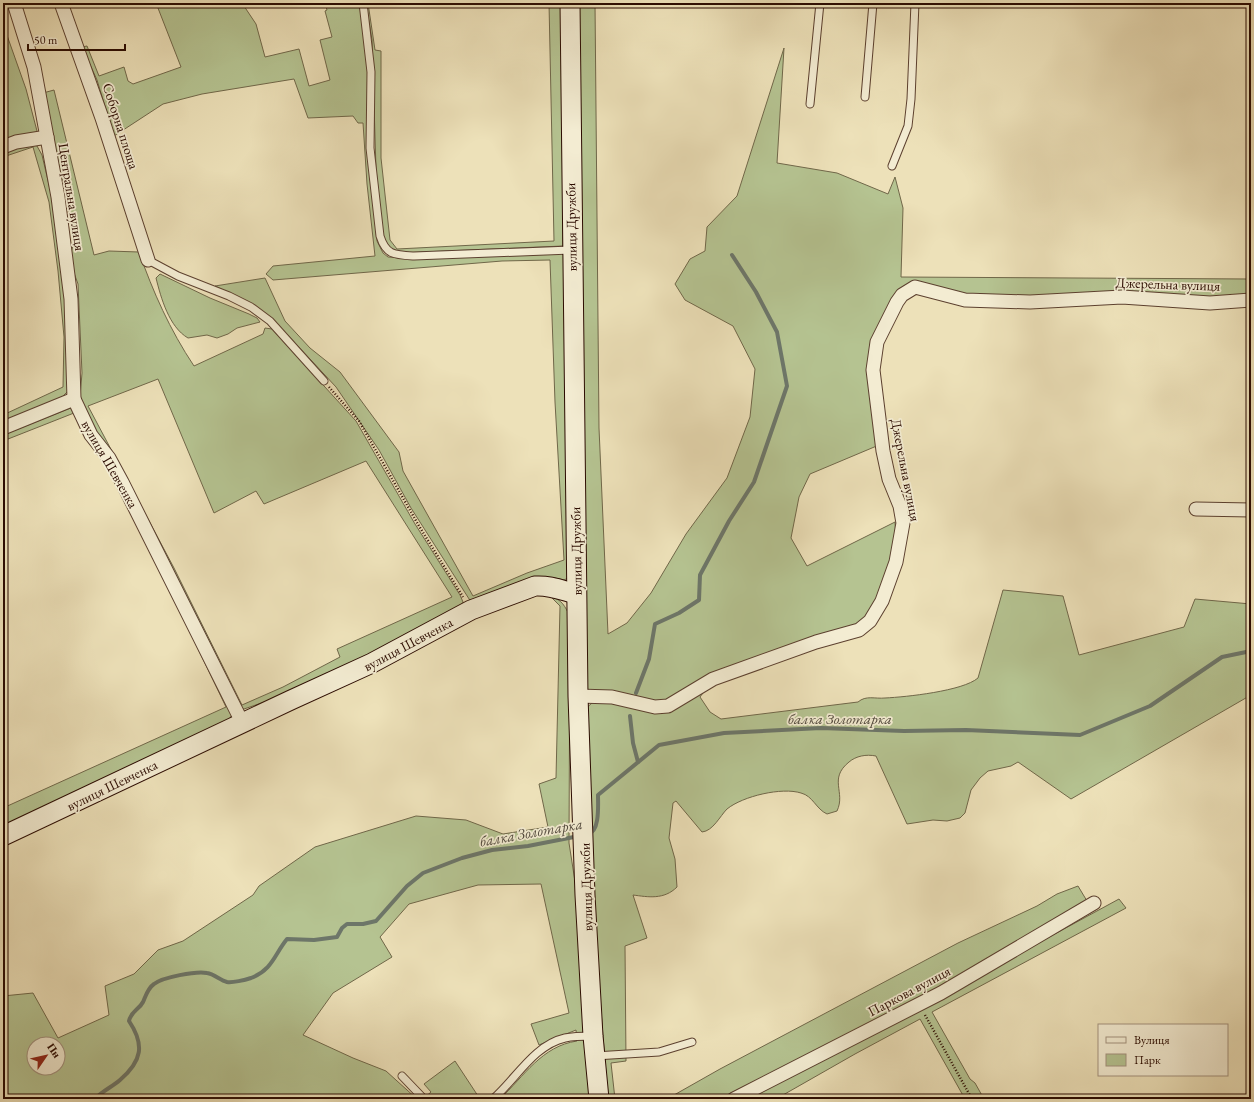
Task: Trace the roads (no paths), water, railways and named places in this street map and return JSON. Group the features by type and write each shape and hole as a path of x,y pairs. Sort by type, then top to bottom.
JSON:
{"street":[{"name":"Центральна вулиця","path":"14,3 34,67 58,197 71,299 74,399"},
{"name":"Соборна площа","path":"61,3 102,118 148,260"},
{"name":"вулиця Дружби","path":"570,3 571,250 578,696 582,814 593,1036 599,1099"},
{"path":"3,147 16,142 47,137"},
{"name":"Джерельна вулиця","path":"578,696 612,697 655,707 668,706 713,679 816,642 859,630 870,621 882,601 896,562 903,523 900,506 889,479 883,451 873,370 877,342 897,302 909,289 915,287 940,295 972,301 1030,302 1122,297 1210,303 1251,300"},
{"path":"3,428 74,399"},
{"name":"вулиця Шевченка","path":"74,399 91,435 109,458 122,482 242,722"},
{"path":"1196,509 1251,510"},
{"name":"вулиця Шевченка","path":"3,836 242,722 372,664 471,610 535,586 546,585 576,594"},
{"name":"Паркова вулиця","path":"734,1099 919,1004 1094,903"}],"lane":[{"path":"364,3 371,72 370,148 380,236 384,247 389,252 400,256 571,250"},
{"path":"810,104 820,3"},
{"path":"865,97 873,3"},
{"path":"892,166 908,126 911,99 916,3"},
{"path":"148,260 178,276 229,296 251,307 270,321 324,381"},
{"path":"493,1099 533,1058 548,1046 565,1038 593,1036"},
{"path":"595,1056 659,1052 692,1042"},
{"path":"402,1076 424,1099"}],"waterway":[{"path":"636,693 649,659 655,624 679,613 699,600 700,575 729,521 754,482 787,386 777,332 756,292 732,255"},
{"name":"балка Золотарка","path":"588,834 595,828 598,818 598,795 659,745 724,733 821,728 904,731 966,730 1080,735 1150,706 1222,657 1251,651"},
{"path":"630,716 633,743 638,762"},
{"name":"балка Золотарка","path":"95,1099 120,1080 133,1066 137,1059 139,1045 129,1021 131,1015 143,1002 147,992 158,981 180,975 195,973 210,974 227,982 235,982 251,978 269,966 287,939 314,940 337,937 342,928 347,924 363,924 376,921 407,886 423,873 462,858 492,850 528,846 579,836"},
{"name":"балка Золотарка","path":"45,1099 50,1097 60,1099"}]}
